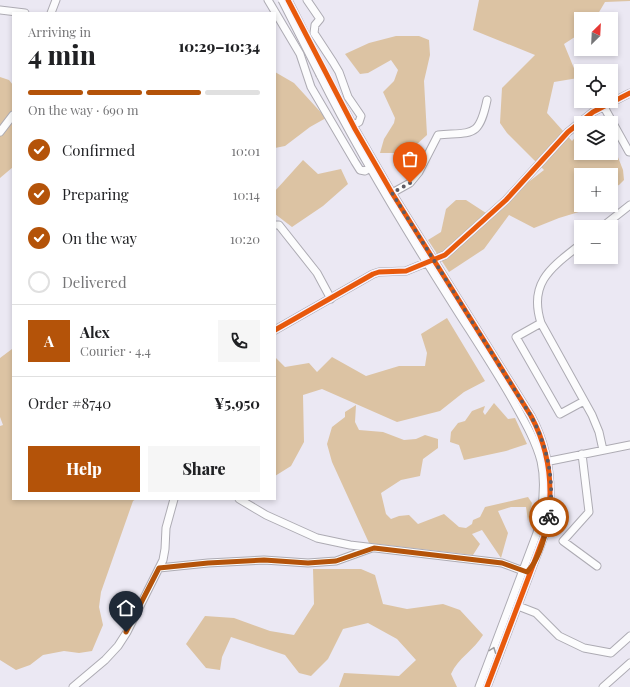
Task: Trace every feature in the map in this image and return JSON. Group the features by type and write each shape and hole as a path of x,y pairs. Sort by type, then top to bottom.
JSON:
{"street":[{"path":"51,12 56,0"},
{"path":"268,0 275,12"},
{"path":"282,0 392,193 435,260 533,421 541,437 551,485 550,507 546,531 487,687"},
{"path":"288,0 342,118 427,263 509,392 545,462 540,520 537,533 479,687"},
{"path":"307,0 320,19 315,25 314,33 334,62 348,97 361,116 359,122 353,125"},
{"path":"0,10 17,12"},
{"path":"276,14 302,59 311,88 355,162 360,170 365,171 370,168"},
{"path":"294,44 314,33"},
{"path":"618,101 629,96"},
{"path":"392,193 410,183 419,172 438,135 468,133 474,131 478,127 483,117 487,100"},
{"path":"276,329 373,274 379,272 406,271 445,256 506,200 568,132 593,112 602,108"},
{"path":"605,108 630,152"},
{"path":"0,132 12,116"},
{"path":"611,220 630,205"},
{"path":"276,225 279,225 317,273 331,299"},
{"path":"574,250 553,266 546,274 538,294 537,308 541,323 584,401 598,432 603,450"},
{"path":"541,323 516,336 560,414 584,401"},
{"path":"545,462 630,445"},
{"path":"582,454 589,512 563,541 597,566"},
{"path":"73,687 105,660 118,646 163,560 166,528 174,500"},
{"path":"241,500 266,515 318,538 350,545 502,563 523,572 527,572 532,567"},
{"path":"159,568 208,563 264,560 308,563 336,561 374,548"},
{"path":"518,606 536,613 559,636 584,648 610,653 630,636"},
{"path":"603,687 630,664"}],"shaded area":[{"path":"479,0 630,0 605,2 599,12 574,12 574,38 564,44 574,68 574,79 554,82 547,113 572,141 574,139 574,160 618,160 618,157 623,170 624,180 618,185 618,168 574,168 574,212 579,212 534,228 509,215 484,249 449,272 428,240 441,232 446,209 456,200 466,200 486,213 544,170 507,133 500,123 502,88 535,55 473,30"},
{"path":"396,36 419,36 429,40 430,55 424,81 427,135 407,153 380,153 384,139 394,123 395,118 383,92 394,81 398,70 391,60 368,73 360,74 345,54 369,43"},
{"path":"276,73 294,83 326,118 310,127 285,146 276,148"},
{"path":"0,77 9,80 12,84 12,168 0,178"},
{"path":"303,160 318,174 341,169 348,184 323,206 292,227 276,215 276,190"},
{"path":"447,318 485,381 464,392 440,411 397,422 322,389 303,395 304,442 291,466 276,475 276,358 285,367 309,363 317,372 332,357 366,376 399,366 425,366 427,353 421,334"},
{"path":"12,349 12,500 134,500 101,592 99,607 103,625 92,651 79,653 64,651 43,655 30,665 16,670 0,660 0,426 3,425 0,417 0,358"},
{"path":"494,403 508,419 515,418 527,444 506,451 464,460 459,445 450,442 451,432 458,423 465,421 472,411 485,406 483,412 485,415"},
{"path":"356,405 355,422 359,430 383,432 404,440 416,439 425,435 438,439 438,448 423,459 420,476 401,480 381,493 386,514 391,519 409,515 418,524 444,514 459,527 466,528 472,524 473,520 480,517 485,507 528,497 532,503 528,521 526,507 511,507 498,511 508,533 501,558 482,530 472,534 480,544 473,555 369,543 332,462 327,444 332,427 345,417 345,412"},
{"path":"313,569 361,569 375,575 383,604 407,609 443,604 460,610 483,635 458,663 451,674 457,687 339,687 344,673 399,676 416,660 397,639 368,623 343,629 328,659 311,676 299,673 285,655 231,637 222,657 220,670 206,668 186,644 205,616 234,618 270,631 294,635 314,604"}],"cycle path":[{"path":"288,0 355,129 392,193 531,416 543,444 547,458 550,487 550,501 546,531 487,687"},
{"path":"276,329 373,274 379,272 406,271 445,255 506,200 568,132 593,112 630,93"}],"way so far":[{"path":"410,183 392,193 531,416 541,437 548,461 551,485 549,517"}],"route":[{"path":"126,632 159,568 208,563 264,560 308,563 336,561 374,548 502,563 523,572 527,572 532,567 537,556 546,531 549,517"}]}
